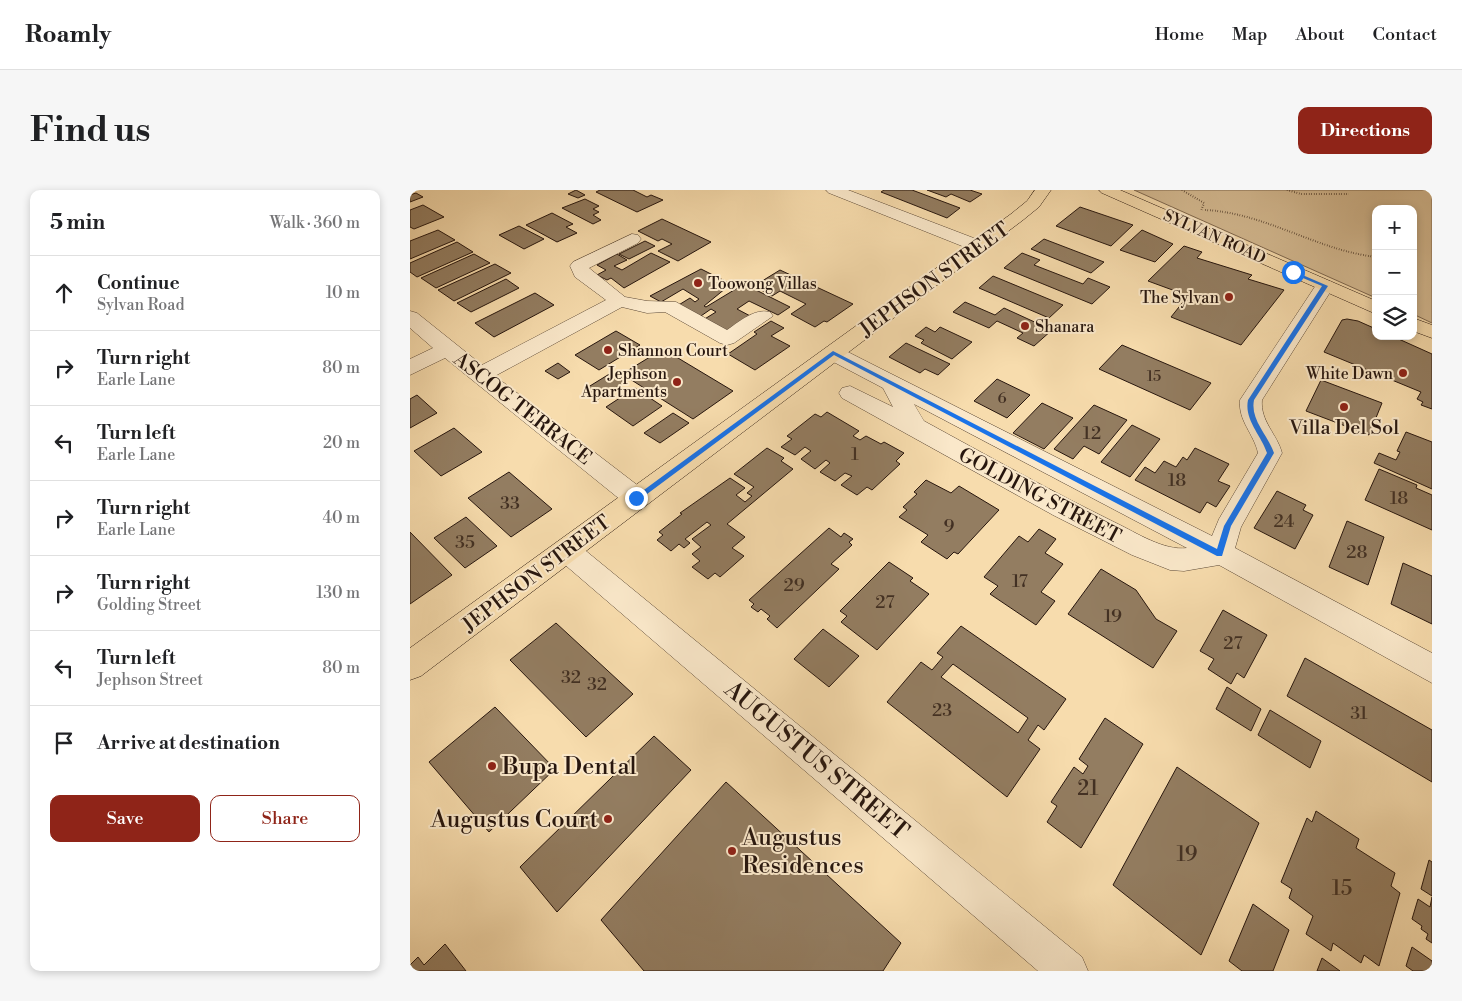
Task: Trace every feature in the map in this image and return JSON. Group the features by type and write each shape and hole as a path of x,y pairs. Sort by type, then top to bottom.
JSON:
{"main road":[{"name":"JEPHSON STREET","path":"410,666 1028,209 1043,190"},
{"name":"SYLVAN ROAD","path":"1108,190 1372,306"},
{"path":"1417,326 1432,332"}],"street":[{"path":"834,190 978,246"},
{"path":"632,239 580,266 581,273 619,301 647,307 668,306 727,340 763,316"},
{"path":"1220,554 1228,526 1270,453 1267,442 1252,418 1249,409 1251,400 1325,286"},
{"path":"482,374 619,301"},
{"name":"ASCOG TERRACE","path":"410,317 636,498"},
{"path":"410,368 448,348"},
{"name":"GOLDING STREET","path":"833,352 1220,554 1259,572 1432,669"},
{"name":"GOLDING STREET","path":"890,381 913,425 1062,508 1153,553 1184,560 1220,554"},
{"path":"850,393 919,429"},
{"name":"AUGUSTUS STREET","path":"566,550 1068,971"}],"path":[{"path":"1182,190 1182,192 1204,203 1202,210 1197,214"},
{"path":"1287,190 1306,194 1349,194"},
{"path":"1202,210 1228,210 1354,254 1372,256"}],"shaded area":[{"path":"1134,190 1432,190 1432,323 1417,316 1417,205 1372,205 1372,296"}],"building":[{"path":"576,190 585,195 578,198 568,194"},
{"path":"600,190 633,190 647,197 651,195 663,200 637,212 596,192"},
{"path":"884,190 912,190 960,208 947,218 881,192"},
{"path":"927,190 970,190 982,194 970,202 951,194 946,197"},
{"path":"416,193 423,197 410,202 410,195"},
{"path":"585,199 599,206 593,209 599,212 593,215 601,220 593,224 562,208"},
{"path":"423,205 444,217 414,229 410,227 410,210"},
{"path":"1080,207 1133,225 1111,246 1056,226"},
{"path":"552,213 573,224 566,227 577,233 557,242 526,225"},
{"path":"662,219 711,242 678,261 658,251 672,244 662,239 658,241 638,231"},
{"path":"519,226 544,239 524,249 499,235"},
{"path":"438,230 455,240 410,259 410,241"},
{"path":"1142,230 1173,244 1155,262 1120,250"},
{"path":"1044,239 1104,262 1091,273 1031,249"},
{"path":"645,241 655,246 629,259 619,254"},
{"path":"457,242 473,252 417,277 410,272 410,263"},
{"name":"The Sylvan","path":"1184,246 1202,252 1197,258 1252,275 1248,279 1284,290 1241,345 1171,317 1183,302 1178,292 1148,281"},
{"path":"651,253 670,262 624,288 611,278 607,280 597,275 606,270 597,265 617,254 627,260 614,266 622,270"},
{"path":"1022,253 1040,260 1034,265 1083,284 1088,278 1110,287 1092,304 1004,268"},
{"path":"474,254 490,263 436,288 421,278"},
{"path":"495,264 511,273 454,301 438,290"},
{"path":"701,269 731,284 704,306 706,307 744,284 790,307 778,315 749,301 737,309 754,318 726,333 703,320 716,312 711,309 698,318 677,306 690,298 695,302 699,299 683,289 661,302 650,296"},
{"path":"780,270 853,304 827,322 824,321 815,327 791,314 806,304 780,291 772,296 754,286"},
{"path":"993,276 1063,305 1049,318 979,288"},
{"path":"506,279 519,288 471,312 457,303"},
{"path":"535,293 554,305 494,337 475,323"},
{"name":"Shanara","path":"965,302 995,315 1004,308 1052,330 1034,346 1017,338 1023,333 997,321 989,328 953,312"},
{"name":"White Dawn","path":"1342,320 1358,321 1372,327 1372,340 1401,340 1432,354 1432,409 1421,405 1423,402 1417,399 1421,392 1324,352"},
{"path":"771,321 784,328 771,336 790,346 755,370 728,354 757,334 754,332"},
{"path":"926,327 935,332 940,327 972,342 952,359 921,343 924,340 915,336"},
{"name":"Shannon Court","path":"616,331 640,345 599,370 575,355"},
{"path":"906,343 950,364 938,375 925,369 920,373 889,357"},
{"path":"1122,345 1211,383 1190,410 1099,369"},
{"name":"Jephson Apartments","path":"663,349 733,391 693,419 622,374"},
{"path":"558,363 570,372 558,379 545,371"},
{"path":"611,373 625,382 598,399 585,389"},
{"path":"997,379 1030,395 1007,418 974,401"},
{"name":"Villa Del Sol","path":"1321,380 1382,403 1369,435 1306,411"},
{"path":"635,388 662,406 633,426 606,407"},
{"path":"417,395 437,413 410,428 410,399"},
{"path":"1042,403 1073,418 1044,449 1013,433"},
{"path":"1094,405 1127,420 1099,454 1084,446 1073,459 1054,449"},
{"path":"827,412 859,431 853,436 860,440 866,436 881,444 884,442 904,453 896,461 900,464 872,490 867,487 857,495 841,485 852,476 845,473 835,481 820,472 830,463 826,460 815,469 801,459 811,451 805,447 795,455 781,447 792,439 787,436 815,414 821,417"},
{"path":"673,413 689,423 660,443 644,433"},
{"path":"1132,425 1160,439 1130,477 1101,462"},
{"path":"454,428 482,452 441,476 414,451"},
{"path":"1406,432 1432,442 1432,489 1374,463 1379,453 1396,460 1400,452 1397,451"},
{"path":"767,448 784,458 781,461 793,469 727,524 745,537 732,548 744,556 720,577 715,573 708,579 692,567 700,561 692,554 701,547 692,539 711,525 707,522 685,539 690,543 684,548 679,544 671,551 657,540 663,535 659,532 682,514 680,513 730,478 745,488 736,495 745,502 752,496 747,493 754,487 734,474"},
{"path":"1195,448 1229,464 1218,481 1230,486 1216,507 1207,502 1200,513 1135,480 1145,467 1155,473 1164,461 1176,467 1183,457 1187,460"},
{"path":"1379,469 1417,485 1416,488 1432,495 1432,530 1365,500"},
{"path":"509,472 552,509 511,537 468,498"},
{"path":"926,480 951,493 959,486 999,510 958,554 954,552 947,559 921,542 928,535 899,517 907,510 903,507 917,494 914,492"},
{"path":"1277,491 1306,505 1303,510 1313,515 1295,549 1254,528"},
{"path":"466,517 497,546 465,568 434,538"},
{"path":"1347,521 1384,537 1368,585 1329,567"},
{"path":"829,528 841,537 844,533 853,539 849,542 852,545 831,564 839,569 777,628 767,619 770,616 761,609 758,612 751,607 754,604 749,600"},
{"path":"1039,529 1056,539 1045,553 1063,564 1041,592 1055,601 1036,625 990,594 998,586 984,577 1019,536 1028,542"},
{"path":"410,532 452,575 410,604"},
{"path":"889,562 913,578 910,581 929,594 877,650 841,622 847,616 840,611"},
{"path":"1403,563 1432,576 1432,624 1391,604"},
{"path":"1101,569 1136,590 1156,619 1177,631 1153,668 1068,614"},
{"path":"1223,610 1267,635 1244,678 1237,673 1231,684 1208,669 1214,659 1200,651"},
{"path":"556,623 633,694 586,737 510,660"},
{"path":"961,626 1066,699 1044,730 1038,725 1028,740 1040,749 1007,797 887,702 921,662 932,670 943,657 937,653","holes":["953,664 1028,718 1018,733 941,677"]},
{"path":"823,629 859,656 829,687 794,659"},
{"path":"1305,658 1432,730 1432,782 1287,696"},
{"path":"1227,687 1261,709 1251,731 1216,709"},
{"name":"Bupa Dental","path":"495,707 555,769 489,832 429,762"},
{"path":"1270,710 1321,741 1310,768 1258,735"},
{"path":"1105,718 1143,744 1081,848 1047,822 1057,806 1051,802 1074,767 1083,774 1088,766 1079,759"},
{"name":"Augustus Court","path":"654,736 691,770 557,912 520,867"},
{"path":"1177,767 1259,823 1201,955 1113,885"},
{"name":"Augustus Residences","path":"726,782 901,943 883,971 644,971 601,920"},
{"path":"1316,811 1359,839 1356,848 1395,873 1391,886 1400,893 1379,966 1364,955 1361,963 1333,943 1331,951 1306,934 1313,916 1289,898 1292,889 1281,882 1307,818 1312,822"},
{"path":"1429,860 1432,862 1432,896 1421,889"},
{"path":"1432,897 1432,943 1426,939 1428,934 1421,929 1422,926 1412,919 1418,899 1430,907"},
{"path":"1253,904 1289,930 1273,971 1242,971 1229,961"},
{"path":"445,944 466,971 410,971 410,965 418,957 424,965"},
{"path":"1412,947 1432,961 1432,971 1413,971 1406,966"},
{"path":"1322,958 1340,971 1317,971"}],"place":[{"name":"Toowong Villas","path":"698,283"},
{"name":"The Sylvan","path":"1229,297"},
{"name":"Shanara","path":"1025,326"},
{"name":"Shannon Court","path":"608,350"},
{"name":"White Dawn","path":"1403,373"},
{"name":"Jephson Apartments","path":"677,382"},
{"name":"Villa Del Sol","path":"1344,407"},
{"name":"Bupa Dental","path":"492,766"},
{"name":"Augustus Court","path":"608,819"},
{"name":"Augustus Residences","path":"732,851"}],"route":[{"path":"636,498 833,352 1220,554 1223,538 1228,526 1270,453 1267,442 1252,418 1249,409 1251,400 1325,286 1293,272"}]}
